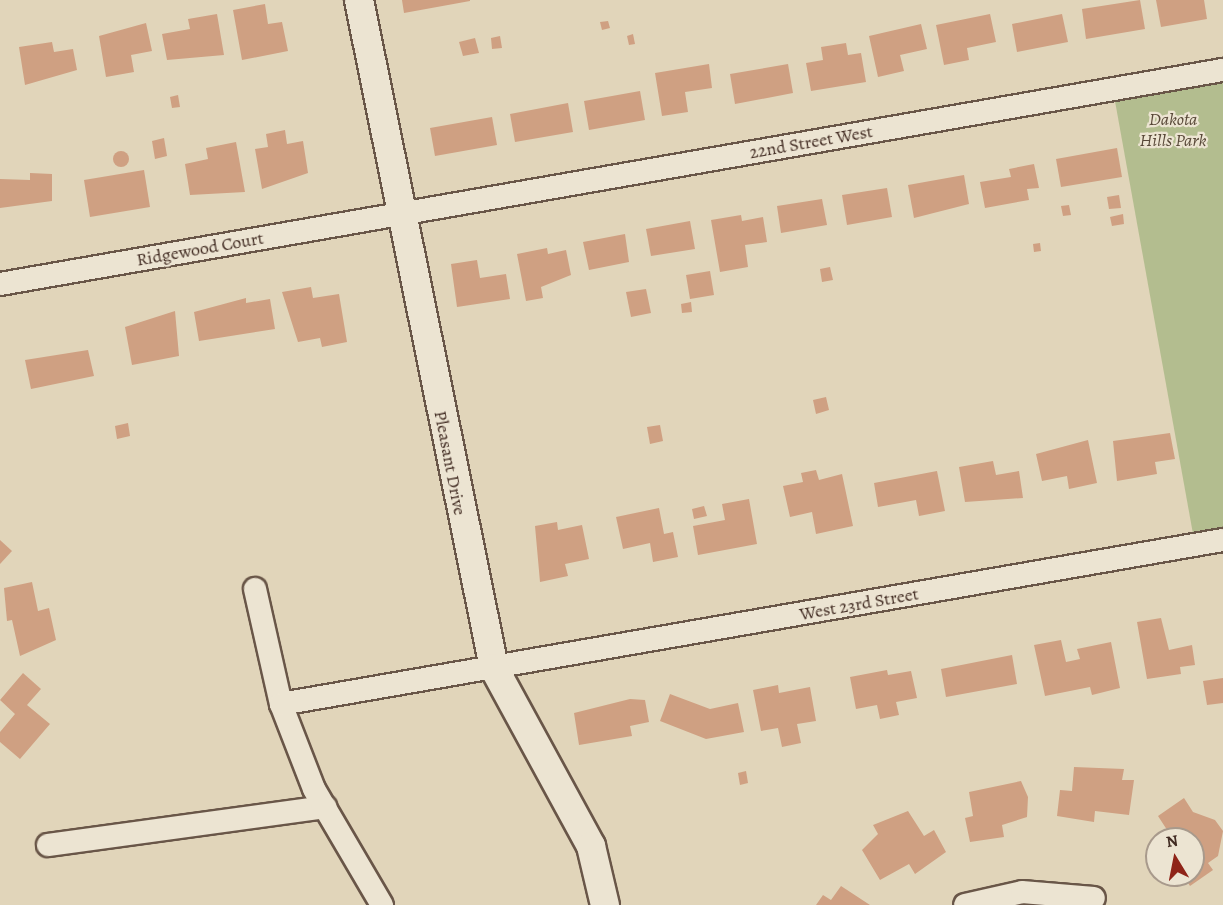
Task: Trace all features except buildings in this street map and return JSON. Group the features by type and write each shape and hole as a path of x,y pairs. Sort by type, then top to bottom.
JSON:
{"street":[{"name":"Pleasant Drive","path":"359,0 400,214 494,668 591,846 604,905"},
{"name":"22nd Street West","path":"400,214 1223,70"},
{"name":"Ridgewood Court","path":"0,284 400,214"},
{"name":"West 23rd Street","path":"281,704 1223,540"},
{"path":"255,589 281,704 325,807 382,905"},
{"path":"48,845 325,807"},
{"path":"965,905 1022,892 1094,898"}],"green space":[{"name":"Dakota Hills Park","path":"1223,70 1223,540 1195,545 1113,90"}]}
